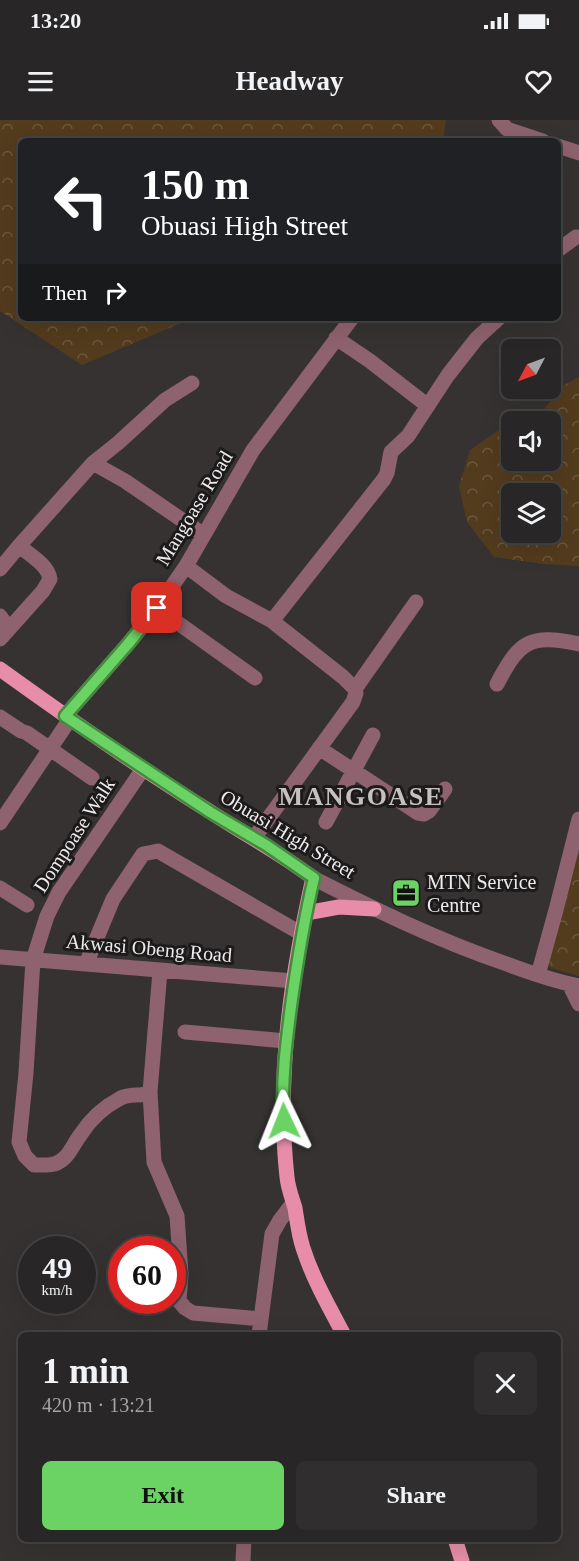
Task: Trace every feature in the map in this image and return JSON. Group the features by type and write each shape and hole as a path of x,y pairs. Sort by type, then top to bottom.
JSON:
{"main road":[{"name":"Obuasi High Street","path":"0,669 144,769 314,878"},
{"path":"314,878 294,981 286,1041 282,1102 287,1179 303,1248 324,1299 342,1332"},
{"path":"306,914 339,907 374,909"},
{"path":"456,1542 462,1561"}],"street":[{"path":"503,130 532,138"},
{"path":"561,147 579,153"},
{"path":"561,248 576,237"},
{"name":"Mangoase Road","path":"0,823 50,749 68,717 157,608 186,566 253,450 350,321"},
{"path":"272,621 384,479 391,452 408,436 448,375 477,338 496,321"},
{"path":"336,338 428,406"},
{"path":"0,569 93,463 165,400 192,383"},
{"path":"93,463 125,481 204,535"},
{"path":"3,628 43,591 50,579 43,566 19,546"},
{"path":"186,566 226,596 272,621 355,689"},
{"path":"254,838 353,702 355,689 416,602"},
{"path":"157,608 255,678"},
{"path":"497,684 514,654 532,642 541,639 579,644"},
{"path":"0,717 92,778"},
{"path":"326,822 373,735"},
{"path":"319,748 418,813 424,814 429,811 445,789"},
{"name":"Dompoase Walk","path":"144,769 59,892 47,916 33,960 19,1142 25,1156 34,1165 51,1165 60,1162 102,1110 121,1097 132,1094 146,1095 150,1092"},
{"path":"538,975 579,819"},
{"path":"86,964 113,899 143,854 150,852 158,851 302,934"},
{"name":"Obuasi High Street","path":"314,878 374,909 459,948 574,985"},
{"path":"0,888 27,905"},
{"name":"Akwasi Obeng Road","path":"0,957 294,981"},
{"path":"160,970 150,1092 153,1162 177,1215 182,1274 179,1301 185,1308 193,1313 260,1327 272,1234 293,1203"},
{"path":"574,985 579,1004"},
{"path":"185,1032 286,1041"},
{"path":"243,1561 244,1542"}],"green space":[{"path":"0,120 446,120 443,138 18,138 18,321 186,321 82,365 0,311"},
{"path":"579,377 579,566 494,557 467,522 459,486 470,450 501,430 501,471 561,471 561,411 543,411 552,399 561,399 561,387"},
{"path":"579,848 579,976 547,965"}],"place":[{"name":"MTN Service Centre","path":"406,893"}],"district":[{"name":"MANGOASE","path":"361,796"}],"route":[{"path":"157,608 65,716 314,878 294,981 286,1041 282,1102 284,1121"}]}
